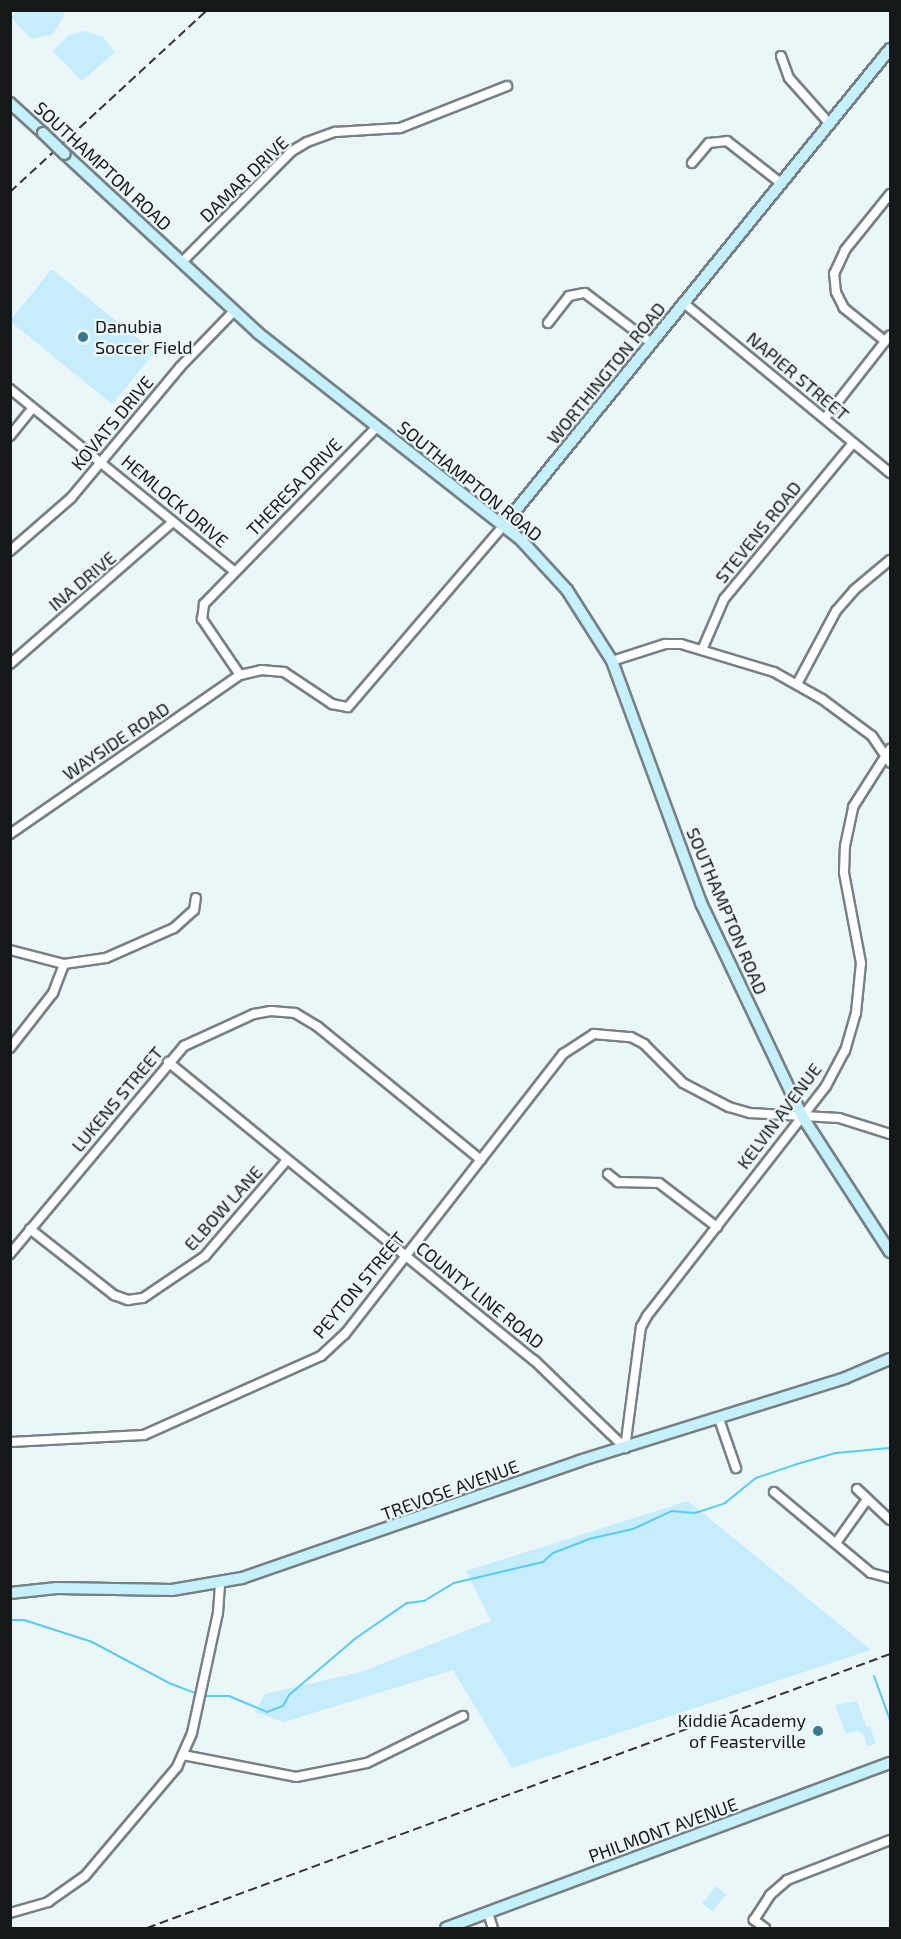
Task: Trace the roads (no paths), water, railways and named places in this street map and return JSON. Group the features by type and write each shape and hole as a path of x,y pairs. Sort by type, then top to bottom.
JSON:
{"street":[{"name":"WORTHINGTON ROAD","path":"240,675 261,670 284,672 340,707 348,707 358,698 503,526 891,49"},
{"path":"781,56 789,78 830,124"},
{"name":"DAMAR DRIVE","path":"182,262 292,151 307,142 335,132 400,128 507,86"},
{"name":"SOUTHAMPTON ROAD","path":"10,103 234,311 503,526 567,590 612,661 701,903 802,1116 891,1252"},
{"path":"693,162 709,143 727,141 782,184"},
{"path":"825,418 888,338 844,308 836,292 834,274 845,250 891,194"},
{"path":"548,323 569,296 585,293 651,343"},
{"name":"NAPIER STREET","path":"685,304 891,473"},
{"name":"KOVATS DRIVE","path":"10,551 71,498 180,367 234,311"},
{"name":"HEMLOCK DRIVE","path":"10,389 234,571"},
{"path":"10,436 33,408"},
{"name":"THERESA DRIVE","path":"240,675 202,615 204,604 377,427"},
{"name":"STEVENS ROAD","path":"702,650 724,599 853,443"},
{"name":"INA DRIVE","path":"10,664 173,522"},
{"path":"797,684 836,611 854,590 891,560"},
{"path":"612,661 665,644 702,650 774,672 797,684 872,736 889,756"},
{"name":"WAYSIDE ROAD","path":"10,834 240,675"},
{"name":"KELVIN AVENUE","path":"625,1448 641,1328 826,1086 845,1051 856,1013 861,963 844,873 845,846 853,807 889,756"},
{"path":"10,950 64,964 92,962 130,950 183,922 194,910 196,898"},
{"path":"10,1048 53,993 64,964"},
{"name":"LUKENS STREET","path":"10,1254 168,1062 184,1046 254,1014 295,1013 318,1027 481,1160"},
{"name":"PEYTON STREET","path":"10,1442 144,1435 307,1364 339,1340 563,1054 594,1034 620,1034 644,1044 683,1083 714,1101 750,1113 802,1116"},
{"name":"COUNTY LINE ROAD","path":"168,1062 534,1360 625,1448"},
{"path":"802,1116 839,1118 891,1134"},
{"name":"ELBOW LANE","path":"30,1229 114,1294 128,1300 143,1298 205,1256 287,1161"},
{"path":"608,1174 618,1182 659,1183 717,1227"},
{"name":"TREVOSE AVENUE","path":"10,1593 57,1588 172,1590 220,1584 337,1548 891,1359"},
{"path":"719,1419 736,1468"},
{"path":"857,1490 891,1520"},
{"path":"774,1492 871,1573 891,1578"},
{"path":"836,1543 866,1500"},
{"path":"10,1913 48,1902 85,1876 167,1780 183,1755 199,1701 218,1613 220,1584"},
{"path":"183,1755 296,1777 367,1764 463,1716"},
{"name":"PHILMONT AVENUE","path":"447,1929 890,1764"},
{"path":"765,1929 754,1920 770,1895 787,1880 891,1840"},
{"path":"488,1913 493,1929"}],"waterway":[{"path":"204,1696 229,1696 267,1712 283,1706 289,1695 356,1638 407,1603 424,1601 454,1583 543,1562 553,1553 589,1539 633,1529 672,1511 695,1513 725,1503 756,1478 797,1464 836,1453 890,1448"},
{"path":"10,1620 24,1620 92,1642 169,1683 198,1694"},
{"path":"874,1676 890,1720"}],"railway":[{"path":"10,192 207,10"},
{"path":"147,1928 890,1654"}],"place":[{"name":"Danubia Soccer Field","path":"83,337"},
{"name":"Kiddie Academy of Feasterville","path":"818,1731"}]}
